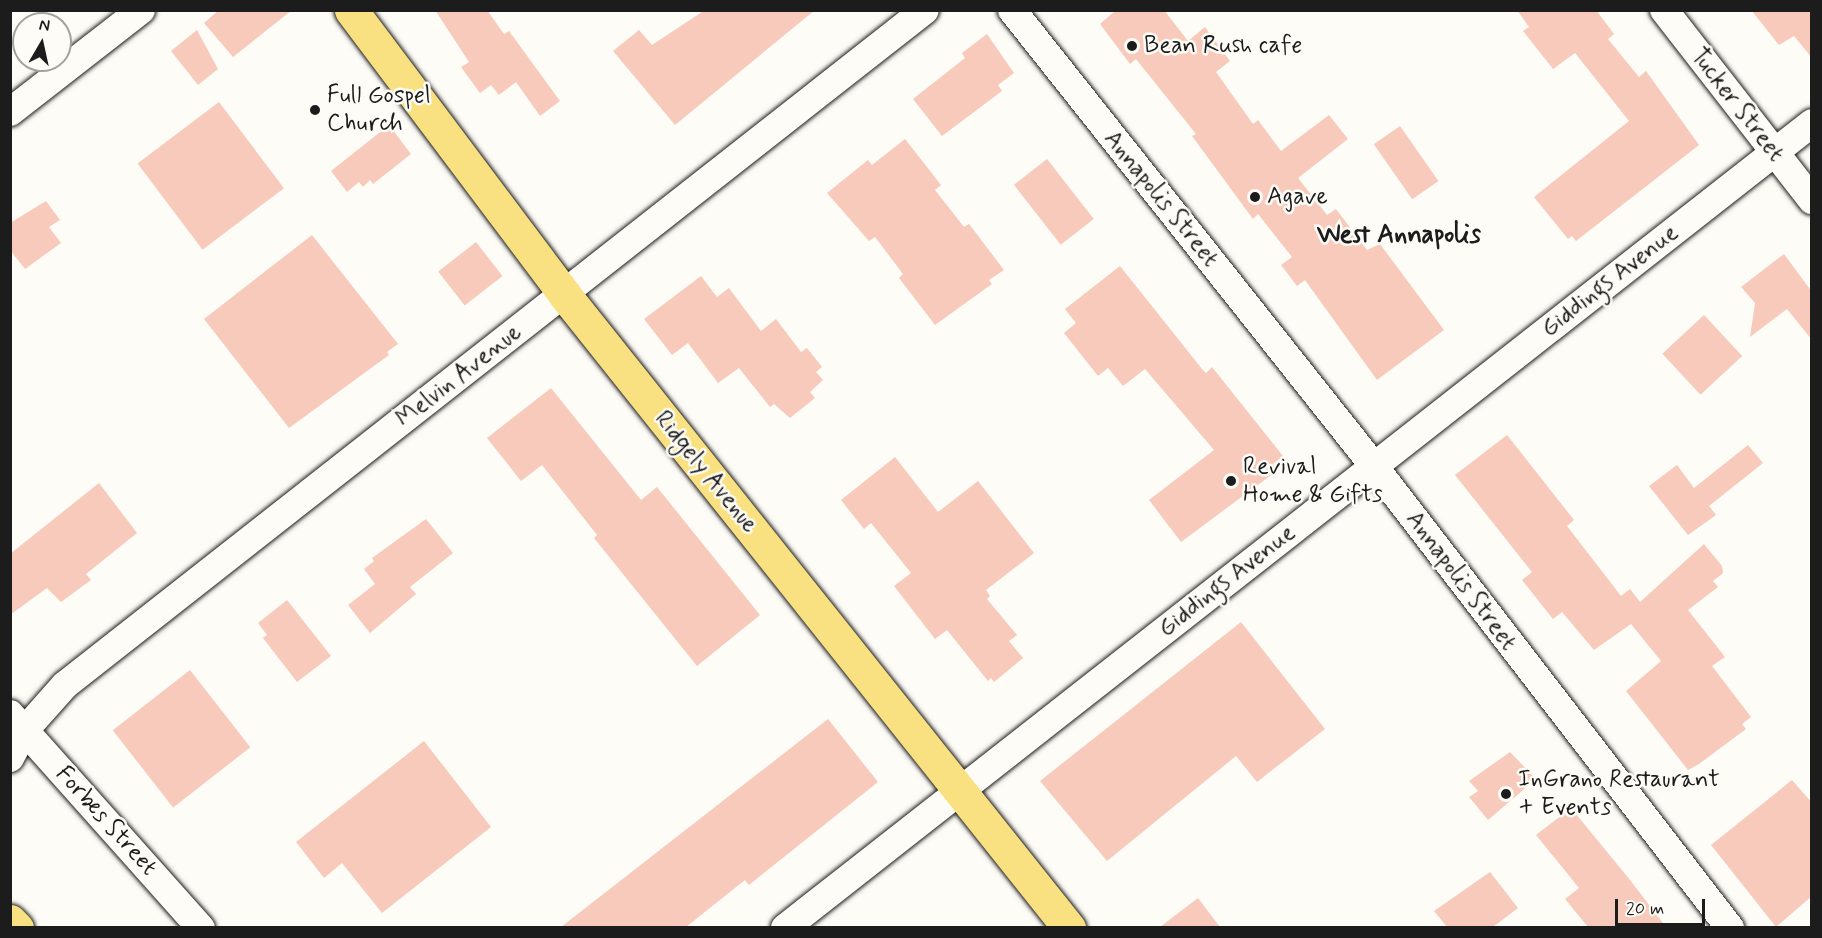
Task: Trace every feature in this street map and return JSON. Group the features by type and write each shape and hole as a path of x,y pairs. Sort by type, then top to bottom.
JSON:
{"main road":[{"name":"Ridgely Avenue","path":"351,10 564,294 1069,927"},
{"path":"10,921 17,927"}],"street":[{"path":"10,112 141,10"},
{"name":"Melvin Avenue","path":"10,758 18,722 925,10"},
{"name":"Annapolis Street","path":"1011,10 1373,465 1730,927"},
{"name":"Tucker Street","path":"1664,10 1812,200"},
{"name":"Giddings Avenue","path":"785,927 962,791 1373,465 1812,123"},
{"name":"Forbes Street","path":"18,722 201,927"}],"building":[{"path":"219,10 292,10 233,57 204,23"},
{"path":"435,10 487,10 504,34 509,31 560,101 540,116 516,82 499,95 491,85 480,93 461,67 469,62"},
{"path":"705,10 815,10 675,125 613,51 639,30 652,45"},
{"path":"1116,10 1164,10 1188,41 1205,27 1230,61 1216,72 1253,124 1258,120 1281,151 1329,115 1348,139 1298,178 1327,215 1336,209 1367,250 1380,244 1444,330 1377,380 1305,280 1297,286 1281,265 1292,257 1258,214 1253,219 1192,136 1196,134 1136,59 1130,64 1100,24"},
{"path":"1517,10 1596,10 1614,34 1608,39 1639,77 1646,71 1699,145 1576,241 1572,236 1568,239 1534,197 1629,121 1575,53 1553,69 1523,31 1529,27"},
{"path":"1751,10 1812,10 1812,58 1794,36 1779,45"},
{"path":"197,30 218,69 198,85 171,51"},
{"path":"987,34 1014,73 998,85 1002,91 942,136 913,99 965,58 962,53"},
{"path":"219,102 284,188 203,250 138,163"},
{"path":"389,125 411,154 373,184 370,180 363,187 359,182 347,192 331,171"},
{"path":"1400,126 1438,181 1412,199 1374,144"},
{"path":"905,139 941,185 935,190 964,227 969,224 1004,270 989,280 992,284 935,325 899,278 903,274 875,237 869,241 827,193 868,160 872,165"},
{"path":"1047,159 1094,219 1061,245 1014,185"},
{"path":"46,201 60,220 49,227 61,243 25,269 10,250 10,223"},
{"path":"312,235 398,344 387,352 389,355 289,428 204,319"},
{"path":"476,242 502,276 465,305 438,272"},
{"path":"1784,254 1812,292 1812,340 1787,309 1750,337 1755,303 1741,287"},
{"path":"1120,266 1202,369 1206,373 1212,367 1283,456 1273,464 1278,470 1181,542 1149,500 1214,450 1145,369 1123,386 1108,368 1098,376 1064,333 1076,323 1065,309"},
{"path":"701,276 717,297 729,288 761,331 776,319 801,352 807,348 822,367 816,372 823,380 810,392 815,398 790,418 774,404 770,407 739,368 718,383 688,343 672,355 644,319"},
{"path":"1704,315 1742,356 1701,395 1662,354"},
{"path":"551,388 641,500 657,487 760,615 697,666 594,538 597,535 542,465 521,481 487,438"},
{"path":"1507,435 1574,520 1567,526 1621,596 1630,589 1640,602 1704,544 1722,566 1723,573 1713,581 1718,587 1688,610 1725,657 1712,666 1751,717 1742,724 1746,729 1699,764 1688,770 1626,691 1661,661 1631,624 1594,650 1562,612 1553,619 1522,580 1532,572 1455,475"},
{"path":"1748,445 1763,463 1709,506 1716,515 1688,535 1649,486 1677,465 1694,488"},
{"path":"895,457 938,512 978,481 1034,553 986,590 990,596 987,599 1017,635 1009,641 1023,658 994,682 991,678 988,681 947,630 935,639 894,586 911,573 871,523 864,529 841,500"},
{"path":"99,483 137,533 86,574 91,580 61,602 47,588 10,615 10,554"},
{"path":"426,519 453,553 410,587 416,594 370,633 348,605 375,584 364,569 374,561 372,558"},
{"path":"287,600 331,656 297,682 263,638 267,635 258,623"},
{"path":"1241,622 1325,729 1257,782 1236,756 1107,861 1040,781"},
{"path":"190,670 250,747 173,808 113,730"},
{"path":"828,719 878,782 749,885 745,880 686,927 561,927"},
{"path":"424,741 491,827 382,913 342,863 324,878 296,842"},
{"name":"InGrano Restaurant + Events","path":"1510,752 1536,779 1488,820 1469,797 1478,791 1469,781"},
{"path":"1792,780 1812,803 1812,896 1776,927 1711,845"},
{"path":"1571,808 1666,927 1588,927 1565,899 1579,888 1536,835"},
{"path":"1490,872 1518,908 1493,927 1447,927 1434,911"},
{"path":"1198,898 1220,927 1160,927"}],"place":[{"name":"Bean Rush cafe","path":"1132,46"},
{"name":"Full Gospel Church","path":"315,110"},
{"name":"Agave","path":"1255,197"},
{"name":"Revival Home & Gifts","path":"1231,481"},
{"name":"InGrano Restaurant + Events","path":"1506,794"}],"district":[{"name":"West Annapolis","path":"1399,236"}]}
